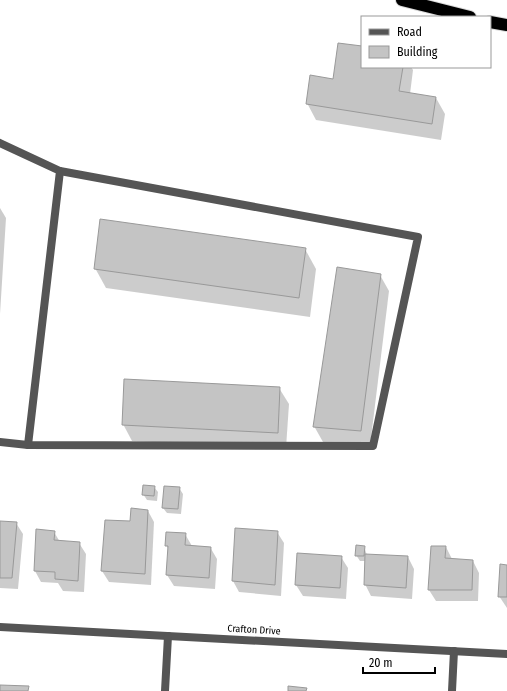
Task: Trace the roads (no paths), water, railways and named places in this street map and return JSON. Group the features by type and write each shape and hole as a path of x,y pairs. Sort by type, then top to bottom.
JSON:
{"highway":[{"path":"402,0 466,16"},
{"path":"491,22 507,25"}],"street":[{"path":"0,143 60,171 418,237 373,446 28,445 0,442"},
{"path":"28,445 60,171"},
{"name":"Crafton Drive","path":"0,627 507,654"},
{"path":"165,691 168,636"},
{"path":"452,691 454,651"}]}
